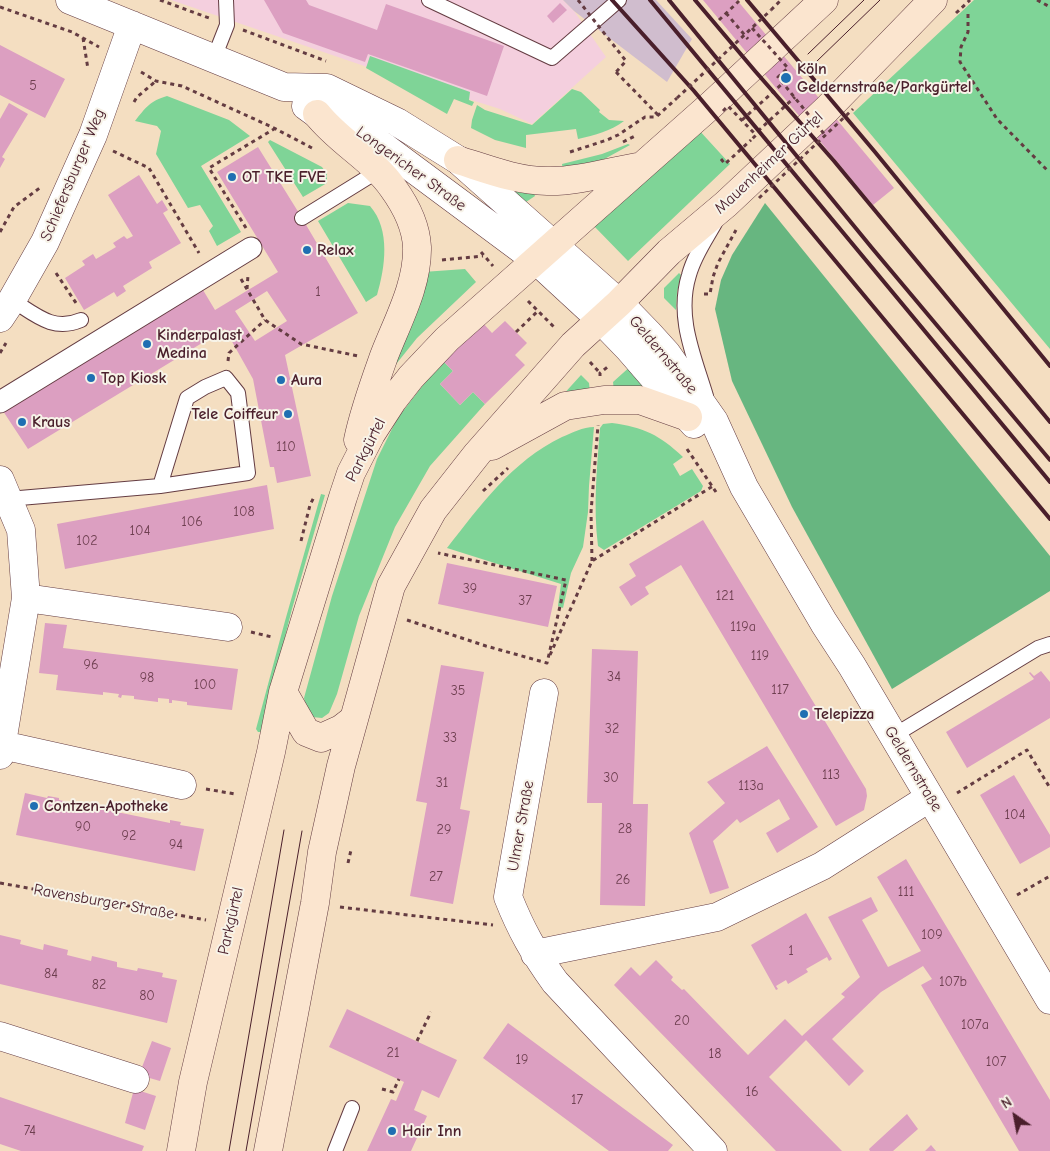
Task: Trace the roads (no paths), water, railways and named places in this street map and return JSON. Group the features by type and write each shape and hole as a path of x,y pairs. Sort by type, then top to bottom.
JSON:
{"main road":[{"path":"544,253 711,105 824,0"},
{"name":"Mauenheimer Gürtel","path":"610,312 669,252 731,215 826,110 933,0"},
{"path":"317,114 328,128 378,171 392,186 404,204 415,234 416,263 412,282 400,319 372,390 351,473"},
{"path":"458,160 507,176 546,181 560,181 643,166"},
{"name":"Parkgürtel","path":"181,1151 193,1082 271,752 283,692 351,473 371,434 393,400 411,378 447,339 544,253"},
{"path":"268,1151 315,903 324,843 339,774 391,586 432,510 477,454 573,345 610,312"},
{"path":"477,454 565,406 604,400 640,400 701,419"},
{"path":"283,692 306,732 321,738 341,729 354,719"}],"street":[{"name":"Longericher Straße","path":"70,0 284,87 317,114 338,118 544,253"},
{"name":"Schiefersburger Weg","path":"6,309 45,242 92,135 132,25"},
{"name":"Longericher Straße","path":"284,87 327,88 397,122 458,160 544,253"},
{"path":"0,402 256,246"},
{"name":"Geldernstraße","path":"544,253 610,312 630,349 701,419 744,487 1050,1000"},
{"path":"4,490 21,530 26,598 1,750 182,785"},
{"path":"26,598 228,627"},
{"name":"Ulmer Straße","path":"544,693 508,897 521,929 535,954 555,982 712,1151"},
{"path":"535,954 717,917 822,866 932,802"},
{"path":"0,1036 135,1079"}],"lane":[{"path":"214,58 227,25 226,0"},
{"path":"429,0 552,58 619,0"},
{"path":"302,218 378,171"},
{"path":"701,419 684,305 689,274 695,258 731,215"},
{"path":"6,309 54,324 72,324 82,320"},
{"path":"4,490 160,486 248,472 238,393 226,378 205,387 187,398 160,486"},
{"path":"893,736 1038,648 1050,644"},
{"path":"335,1151 352,1108"}],"tram line":[{"path":"808,54 864,0"},
{"path":"815,63 880,0"},
{"path":"229,1151 284,830"},
{"path":"246,1151 302,831"}],"railway":[{"path":"612,0 694,91 1050,519"},
{"path":"650,0 1050,482"},
{"path":"669,0 872,248 1050,460"},
{"path":"695,0 834,161 1050,422"},
{"path":"747,0 875,152 1050,366"}],"place":[{"name":"Köln Geldernstraße/Parkgürtel","path":"786,78"},
{"name":"OT TKE FVE","path":"232,177"},
{"name":"Relax","path":"307,250"},
{"name":"Kinderpalast Medina","path":"147,344"},
{"name":"Top Kiosk","path":"91,378"},
{"name":"Aura","path":"281,380"},
{"name":"Tele Coiffeur","path":"288,414"},
{"name":"Kraus","path":"22,422"},
{"name":"Telepizza","path":"804,714"},
{"name":"Contzen-Apotheke","path":"34,806"},
{"name":"Hair Inn","path":"392,1131"}]}
